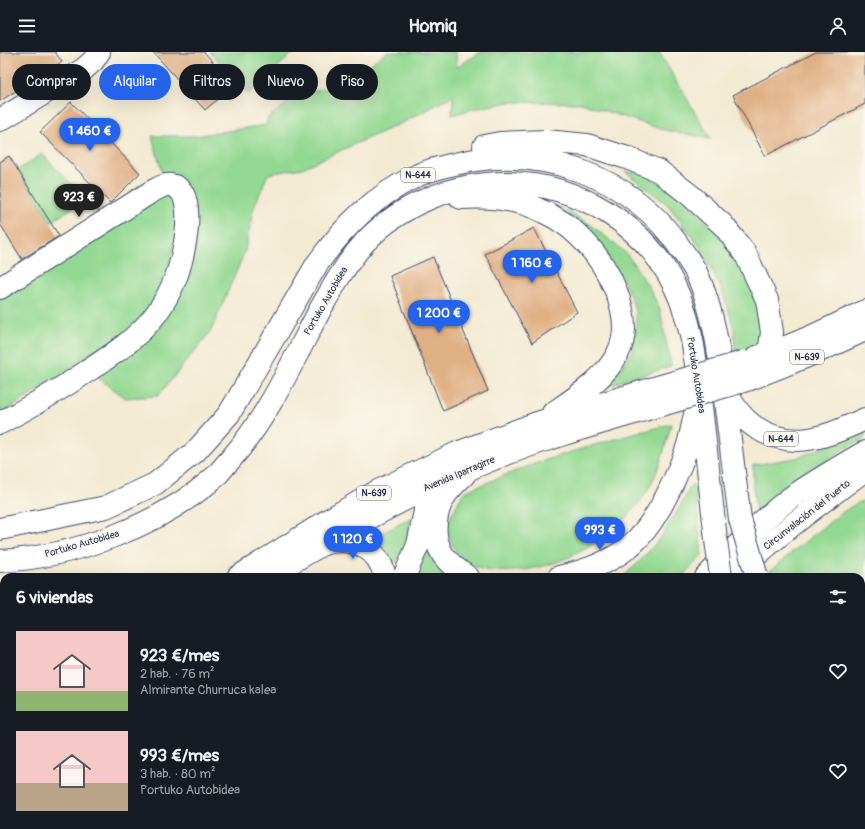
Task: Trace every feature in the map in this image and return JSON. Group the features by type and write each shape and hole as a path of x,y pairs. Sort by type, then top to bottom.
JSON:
{"main road":[{"path":"0,120 84,69 93,61 99,52"},
{"path":"419,174 469,150 500,143 546,141 587,145 628,158 659,171 690,195 723,225 745,253 767,300 783,324 796,335 807,338"},
{"name":"N-644","path":"0,528 106,507 155,484 195,452 229,414 317,264 334,240 350,222 392,189 419,174 440,167 477,159 500,157 530,158 564,165 590,174 625,193 656,218 674,238 694,269 709,307 723,378 740,518 756,573"},
{"name":"Portuko Autobidea","path":"0,561 17,560 58,553 108,539 140,526 183,500 215,476 247,440 271,403 336,281 352,258 367,241 388,222 424,200 445,191 472,185 526,183 557,189 586,200 608,212 647,246 674,285 682,303 693,347 720,573"},
{"path":"0,288 151,192 163,186 171,185 179,189 184,195 187,210 186,234 182,256 176,277 156,314 139,333 120,350 64,387 0,423"},
{"path":"406,573 418,545 430,486 438,474 529,426 587,388 605,371 618,354 623,337 624,324 617,294 610,278 592,251 579,236 556,218 543,211 521,203 475,197 433,202 407,210"},
{"path":"744,370 762,361 769,354 772,332 767,300"},
{"name":"N-639","path":"769,354 865,311"},
{"name":"N-639","path":"244,573 330,518 376,492 457,454 529,426 663,395 744,370 810,355 865,330"},
{"name":"N-644","path":"723,378 729,397 736,409 761,431 782,439 804,440 817,438 865,419"},
{"name":"Avenida Iparragirre","path":"273,573 366,519 430,486 521,448 618,418 663,395"},
{"path":"598,573 619,557 652,520 673,481 687,447 700,395"},
{"path":"710,573 760,524 789,500 829,473 865,452"},
{"path":"461,573 456,570 444,557 439,548 435,532 437,516 440,504 451,488 466,474 481,464"},
{"name":"Circunvalación del Puerto","path":"737,573 767,545 818,504 865,470"},
{"path":"818,504 865,485"},
{"path":"323,544 333,540 342,540 359,544 367,548 378,560 384,573"},
{"path":"572,573 596,566 627,549"}],"green space":[{"path":"210,52 294,52 281,64 253,64 253,89 248,94 245,91 245,64 221,64"},
{"path":"387,52 456,52 457,67 481,52 659,52 711,139 664,130 581,103 510,102 473,109 452,115 453,96 406,121 302,168 268,174 254,207 245,251 211,331 158,396 125,398 95,375 125,355 193,233 164,179 152,136 194,136 266,125 268,118 291,100 318,100 318,90 326,87 326,100 378,100 378,64 370,64"},
{"path":"42,154 86,199 51,222 18,170"},
{"path":"624,171 642,173 671,190 693,208 730,247 754,294 761,326 759,345 735,352 734,328 722,290 700,247 668,205"},
{"path":"173,193 180,215 165,284 136,327 0,415 0,295 163,194"},
{"path":"552,203 590,224 627,254 649,287 660,310 671,366 601,388 611,382 632,350 636,330 636,312 625,283 586,229"},
{"path":"671,424 656,473 642,499 630,514 616,527 586,549 551,564 514,571 488,570 473,566 463,559 455,550 448,533 449,521 461,498 468,490 517,470 560,455"},
{"path":"865,429 865,438 842,450 756,511 753,488 753,465 796,458"},
{"path":"691,485 695,485 702,556 686,573 627,573 653,547 677,511"},
{"path":"865,500 865,573 770,573 796,549 854,505"},
{"path":"411,518 407,535 397,562 394,562 386,549 375,537"},
{"path":"428,552 445,573 416,573 424,555"}],"building":[{"path":"0,52 55,52 62,62 59,64 12,64 12,93 0,101"},
{"path":"153,52 204,52 215,64 179,64 179,81 171,72 171,64 164,64"},
{"path":"816,52 865,52 865,104 765,156 733,95"},
{"path":"196,100 217,100 205,110"},
{"path":"71,102 140,173 110,203 40,132"},
{"path":"9,156 59,236 22,259 0,224 0,162"},
{"path":"534,228 577,312 532,343 485,254"},
{"path":"433,257 488,391 443,411 390,276"}]}
